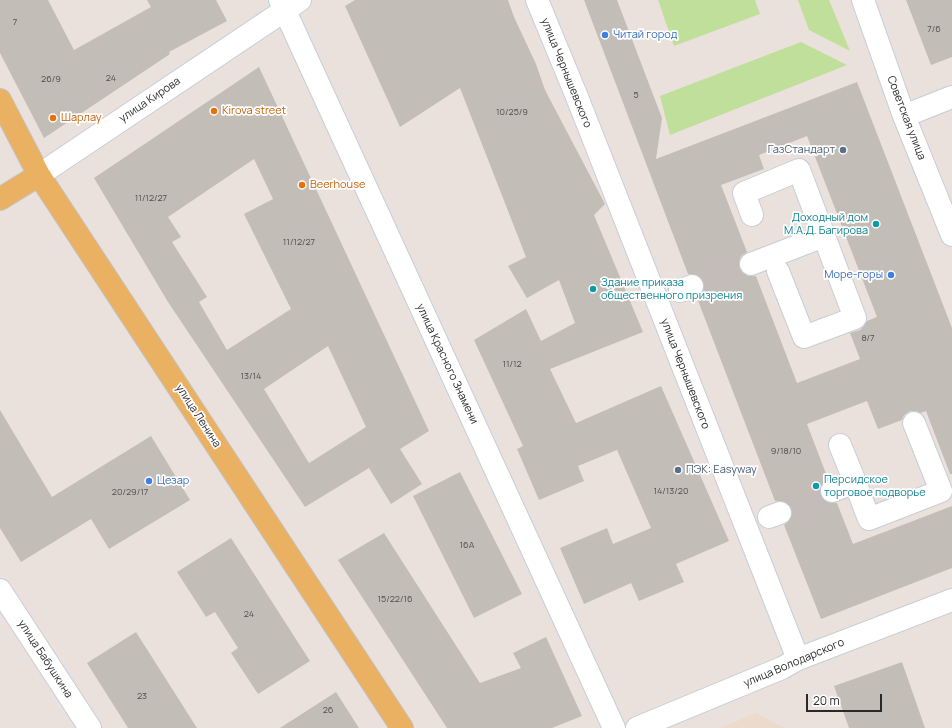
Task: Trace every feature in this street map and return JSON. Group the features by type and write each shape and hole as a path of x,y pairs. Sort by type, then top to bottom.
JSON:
{"main road":[{"name":"улица Ленина","path":"0,100 39,175 402,728"},
{"name":"улица Кирова","path":"0,199 39,175"}],"street":[{"name":"улица Чернышевского","path":"537,0 577,97 798,659"},
{"name":"Советская улица","path":"863,0 904,116 952,235"},
{"name":"улица Кирова","path":"39,175 288,3"},
{"name":"улица Красного Знамени","path":"288,3 614,728"},
{"path":"904,116 952,97"},
{"path":"752,214 744,193 799,170 855,318 804,337 778,271"},
{"path":"751,264 824,236"},
{"path":"840,445 869,519 941,491 914,423"},
{"path":"832,491 855,482"},
{"name":"улица Бабушкина","path":"0,590 90,728"},
{"name":"улица Володарского","path":"637,728 782,668 798,659 952,600"}],"shaded area":[{"path":"756,713 785,728 720,728"}],"green space":[{"path":"658,0 755,0 760,14 674,46"},
{"path":"798,0 829,0 850,51 809,30"},
{"path":"801,42 847,65 670,135 660,96"}],"building":[{"path":"0,0 48,0 74,50 151,7 147,0 216,0 227,21 169,52 170,54 44,138 0,53"},
{"path":"355,0 508,0 514,17 536,64 545,90 605,204 594,215 643,332 550,369 576,423 661,386 729,541 676,564 684,582 639,601 631,583 584,604 560,548 607,528 613,544 651,528 617,450 578,466 584,481 539,500 517,449 523,446 474,340 526,309 541,341 575,323 559,280 527,298 508,266 526,257 460,88 400,127 345,6"},
{"path":"584,0 617,0 662,118 656,159 857,82 952,328 952,474 950,474 926,411 921,413 910,411 904,415 902,420 878,429 867,401 807,424 828,479 822,484 820,495 825,501 837,503 853,544 952,506 952,568 821,619 784,525 792,516 792,508 788,503 783,501 775,501 697,298 702,293 704,282 699,276 688,274","holes":["807,136 877,317 867,321 860,330 850,333 860,359 797,383 756,276 743,274 739,268 741,256 747,252 721,185 764,169 759,155"]},
{"path":"906,0 952,0 952,57 931,65"},
{"path":"259,67 429,431 400,449 422,484 391,504 369,468 305,507 168,302 94,178","holes":["254,159 273,199 244,214 291,309 227,350 199,302 207,297 172,242 181,237 168,217","328,346 366,427 309,463 264,389"]},
{"path":"0,410 52,497 151,436 190,500 109,549 91,519 21,562 0,528"},
{"path":"460,472 522,594 474,618 413,496"},
{"path":"384,533 480,683 521,668 513,653 546,637 582,716 552,728 447,728 338,560"},
{"path":"231,538 310,661 258,694 231,653 238,648 215,612 206,617 177,572"},
{"path":"136,632 197,728 128,728 87,663"},
{"path":"902,662 925,728 849,728 834,686"},
{"path":"336,692 359,728 280,728"}],"tunnel":[{"path":"692,286 751,264"},
{"path":"780,513 832,491"}],"place":[{"name":"Читай город","path":"605,35"},
{"name":"Kirova street","path":"214,111"},
{"name":"Шарлау","path":"53,118"},
{"name":"ГазСтандарт","path":"843,150"},
{"name":"Beerhouse","path":"302,185"},
{"name":"Доходный дом М.А.Д. Багирова","path":"876,224"},
{"name":"Море-горы","path":"891,275"},
{"name":"Здание приказа общественного призрения","path":"593,289"},
{"name":"ПЭК: Easyway","path":"678,470"},
{"name":"Цезар","path":"149,481"},
{"name":"Персидское торговое подворье","path":"816,486"}]}
